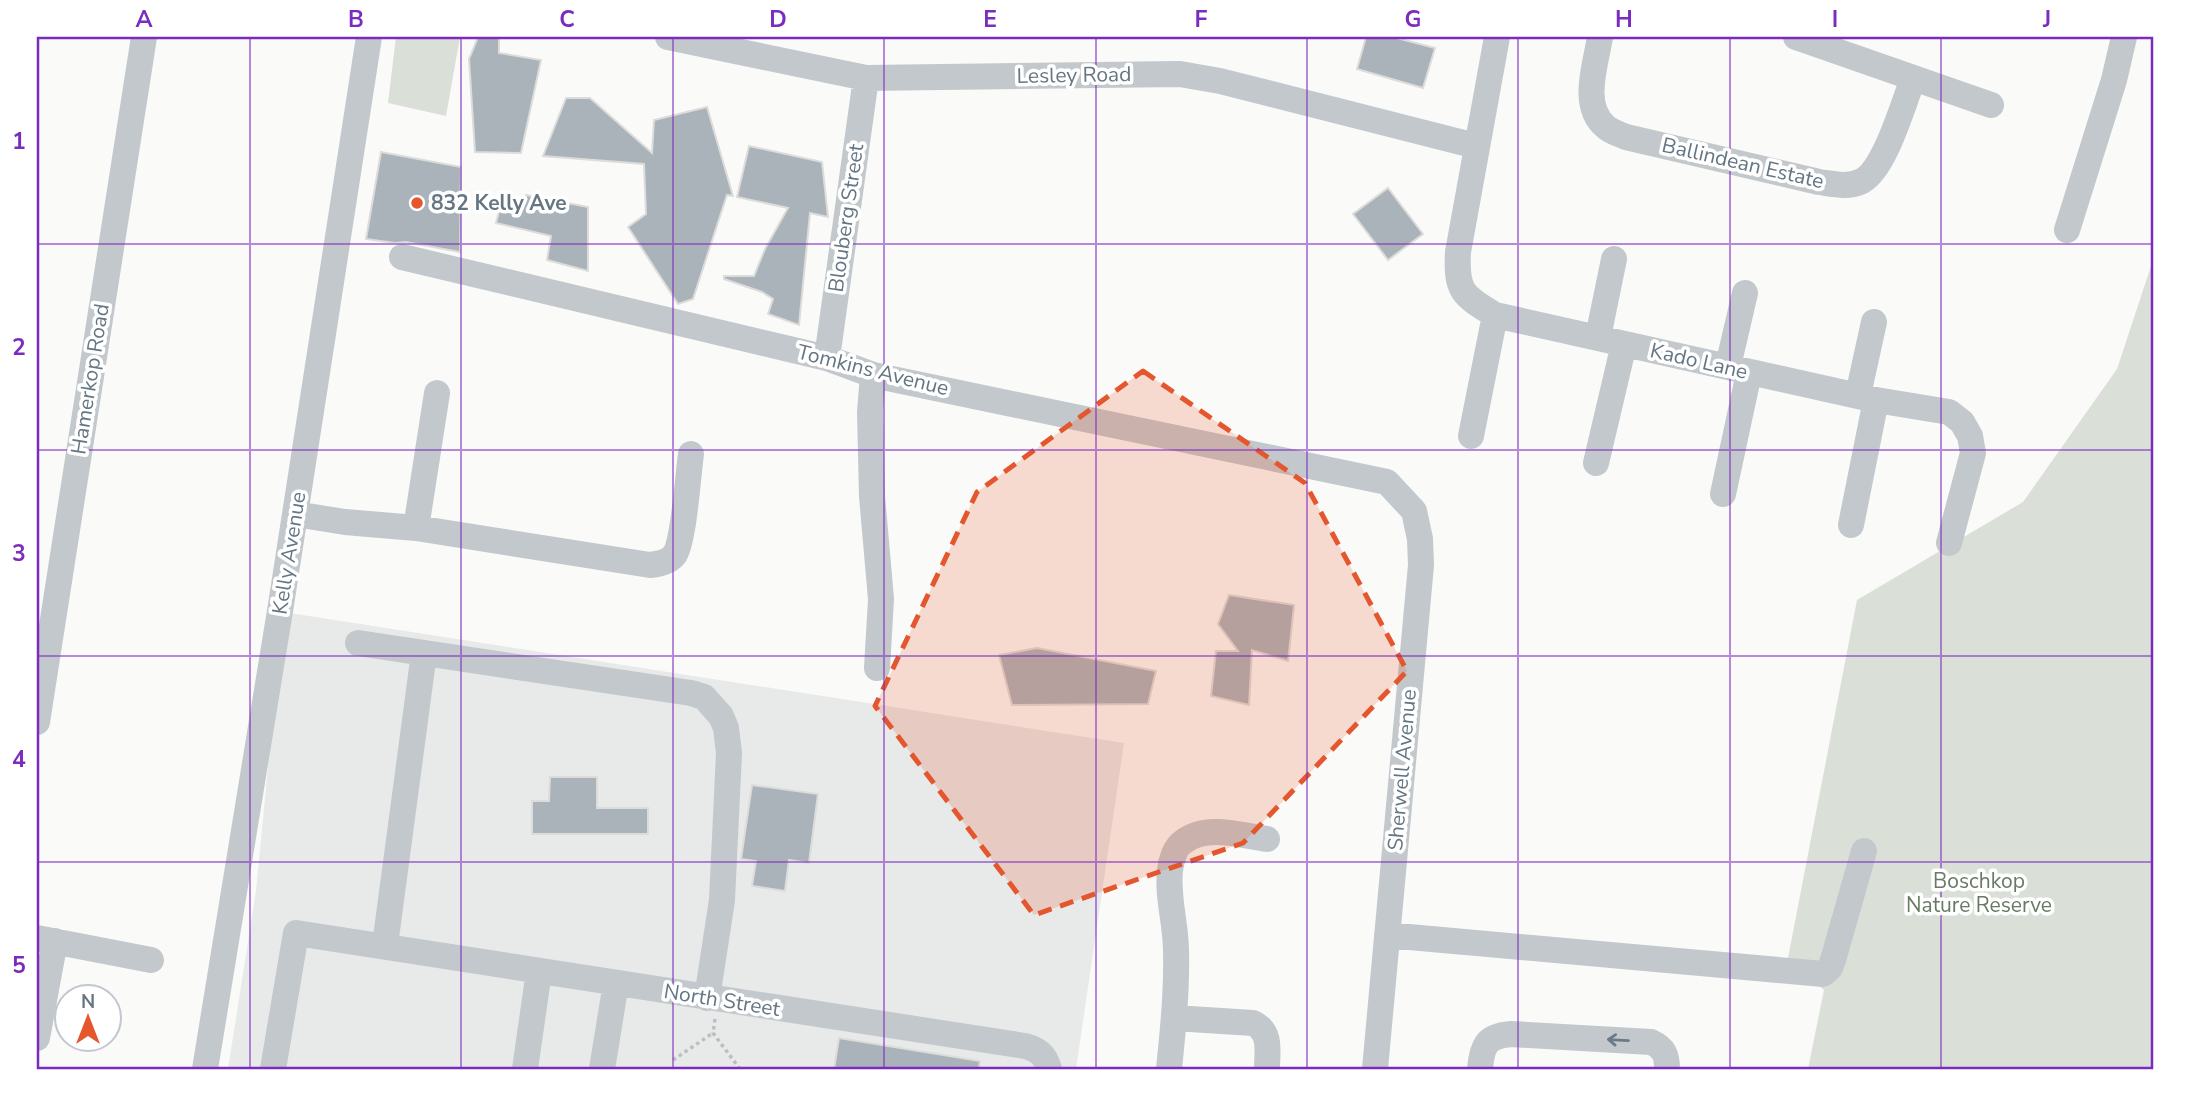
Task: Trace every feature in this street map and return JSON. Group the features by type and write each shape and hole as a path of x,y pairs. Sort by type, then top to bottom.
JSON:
{"street":[{"name":"Hamerkop Road","path":"37,716 144,37"},
{"name":"Lesley Road","path":"668,37 866,78 1180,74 1476,146"},
{"path":"1476,146 1497,37"},
{"name":"Ballindean Estate","path":"1600,37 1591,97 1594,113 1606,128 1626,137 1846,186 1862,181 1881,160 1913,79"},
{"path":"1796,37 1991,105"},
{"path":"2067,230 2114,80 2124,37"},
{"name":"Kelly Avenue","path":"205,1069 295,514 366,43"},
{"name":"Blouberg Street","path":"827,358 866,78"},
{"name":"Kado Lane","path":"1476,146 1458,252 1457,275 1462,291 1474,303 1495,315 1867,398 1948,412 1962,422 1970,436 1973,453 1948,543"},
{"name":"Tomkins Avenue","path":"402,257 827,358 873,375 1387,482"},
{"path":"1598,337 1614,259"},
{"path":"1723,494 1745,293"},
{"path":"1471,436 1495,315"},
{"path":"1851,525 1874,322"},
{"path":"1596,463 1624,344"},
{"path":"873,375 870,412 872,496 881,599 877,668"},
{"path":"416,528 437,393"},
{"path":"295,514 345,522 416,528 650,565 664,563 675,556 680,539 691,454"},
{"name":"Sherwell Avenue","path":"1375,1069 1421,565 1420,539 1414,510 1387,482"},
{"path":"358,643 691,693 704,697 713,705 726,728 729,753 722,900 712,998"},
{"path":"384,945 424,653"},
{"path":"1169,1069 1176,947 1170,884 1174,853 1180,843 1195,835 1215,831 1266,839"},
{"path":"1387,935 1823,974 1830,968 1833,960 1864,851"},
{"name":"North Street","path":"273,1069 296,933 1025,1046 1038,1050 1044,1056 1049,1069"},
{"path":"37,1038 46,940 151,960"},
{"path":"525,1069 539,971"},
{"path":"602,1069 616,983"},
{"path":"1174,1018 1253,1023 1261,1027 1267,1039 1267,1069"},
{"path":"1480,1069 1485,1045 1500,1035 1511,1034 1651,1042 1665,1052 1667,1069"}],"path":[{"path":"712,998 713,1033 740,1069"},
{"path":"673,1060 713,1033"}],"highlighted area":[{"path":"1143,371 1305,483 1407,671 1243,843 1034,915 875,706 977,492"}],"shaded area":[{"path":"283,612 1124,743 1076,1069 228,1069 256,891"}],"green space":[{"path":"396,37 460,37 446,116 388,103"},
{"name":"Boschkop Nature Reserve","path":"2154,257 2154,1069 1808,1069 1824,990 1788,958 1857,600 2023,502 2117,369"}],"building":[{"path":"478,37 499,37 499,53 541,60 521,153 475,152 469,59"},
{"path":"1366,37 1393,37 1435,48 1423,88 1357,69"},
{"path":"566,98 590,98 652,153 654,120 707,107 733,196 727,195 693,299 678,304 628,227 646,214 644,164 543,156"},
{"path":"749,146 822,162 828,217 810,213 799,325 768,314 773,299 762,292 724,279 724,276 754,276 765,249 788,208 737,197"},
{"name":"832 Kelly Ave","path":"381,152 461,167 460,252 406,242 366,239"},
{"path":"1388,188 1423,234 1388,260 1353,214"},
{"path":"526,195 588,207 588,271 547,260 551,236 496,223 500,207 519,213"},
{"path":"1229,595 1294,605 1288,661 1252,650 1249,705 1211,696 1216,651 1238,651 1218,624"},
{"path":"1037,648 1156,671 1148,704 1012,705 999,655"},
{"path":"550,777 597,777 597,808 648,808 648,834 532,834 532,801 549,801"},
{"path":"752,785 818,794 809,863 789,860 785,891 752,886 756,861 741,859"},
{"path":"839,1038 980,1061 979,1069 834,1069"}],"place":[{"name":"832 Kelly Ave","path":"417,203"}]}
